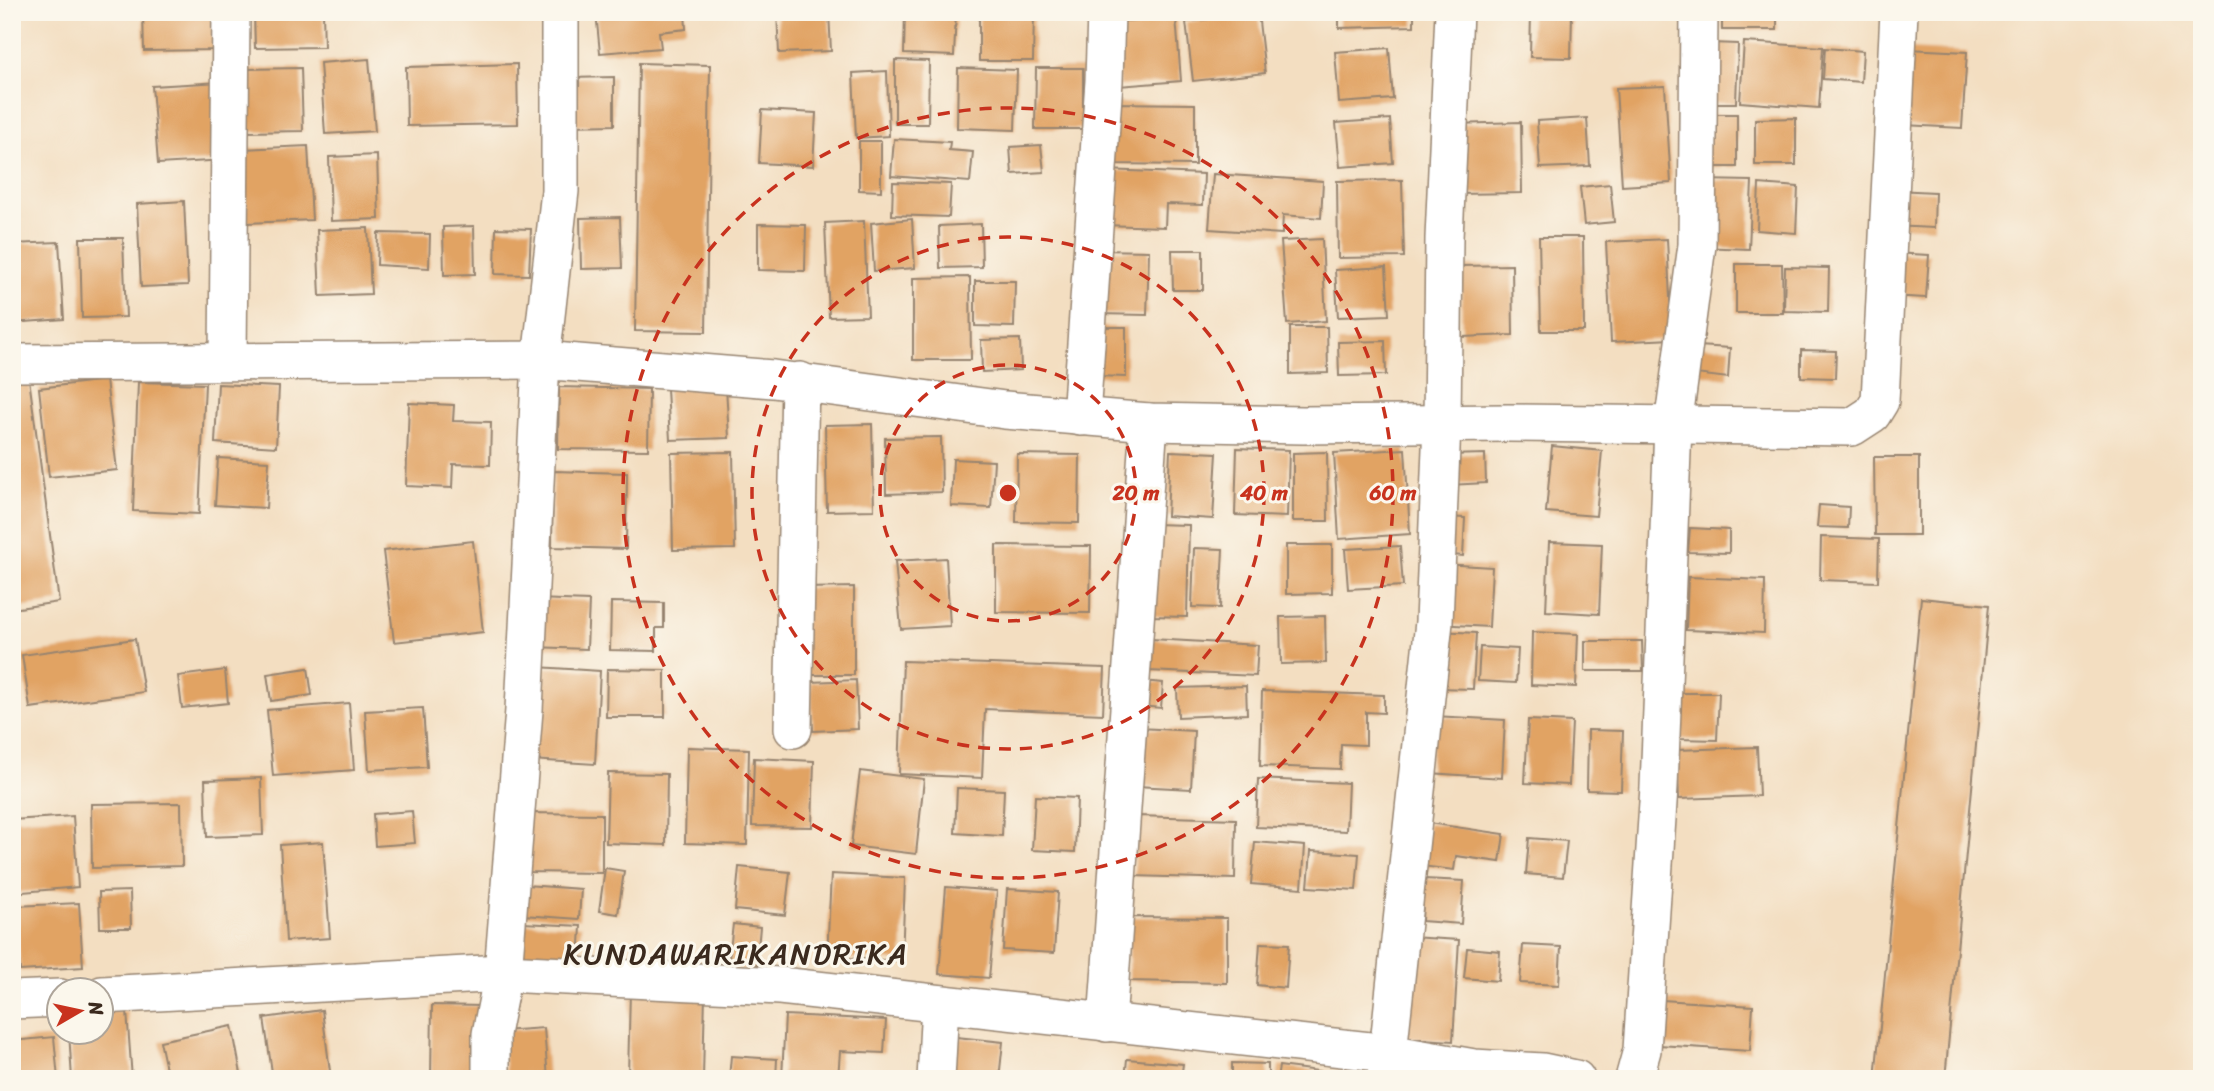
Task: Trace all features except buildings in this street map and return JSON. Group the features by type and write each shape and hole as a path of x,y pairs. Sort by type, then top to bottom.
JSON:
{"street":[{"path":"228,360 231,12"},
{"path":"491,1079 492,1034 503,973 524,710 541,360 560,191 560,12"},
{"path":"1081,417 1104,81 1106,12"},
{"path":"1387,1066 1434,622 1443,424 1444,238 1454,12"},
{"path":"1634,1079 1642,1050 1659,788 1673,426 1697,245 1699,12"},
{"path":"12,363 541,360 800,381 1005,410 1149,422 1852,427 1872,414 1880,401 1899,12"},
{"path":"793,729 800,381"},
{"path":"1107,1023 1149,422"},
{"path":"116,994 503,973 780,986 1107,1023 1387,1066 1543,1072 1576,1079"},
{"path":"12,1000 46,999"},
{"path":"936,1079 940,1004"}],"district":[{"name":"KUNDAWARIKANDRIKA","path":"736,954"}]}
